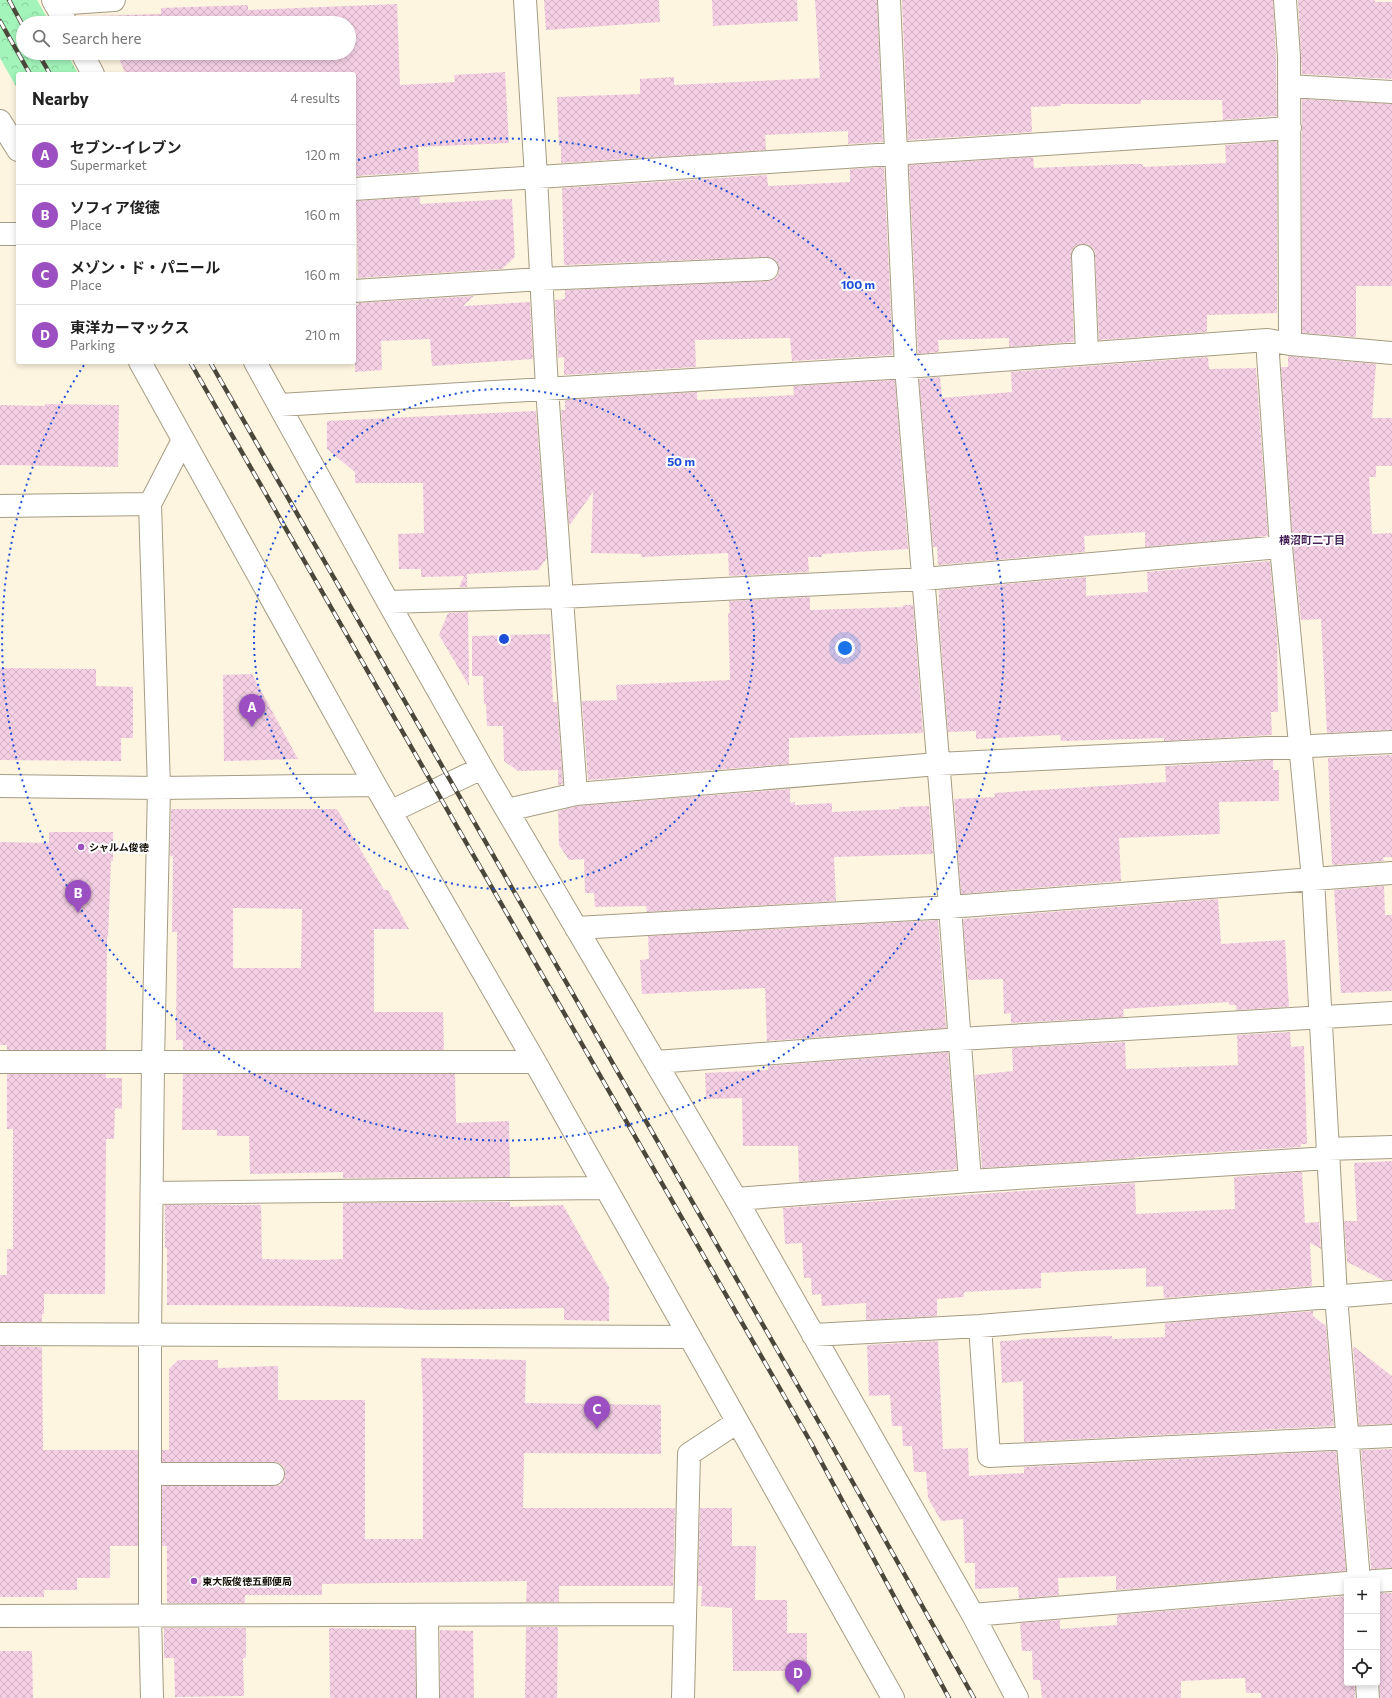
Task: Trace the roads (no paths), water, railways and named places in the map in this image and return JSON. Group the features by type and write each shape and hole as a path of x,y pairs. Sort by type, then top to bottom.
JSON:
{"street":[{"path":"62,16 54,2 114,0"},
{"path":"525,0 547,389 576,794"},
{"path":"889,0 906,367 950,907 970,1181"},
{"path":"1285,0 1289,57 1290,344"},
{"path":"86,60 93,72"},
{"path":"1289,86 1392,92"},
{"path":"0,121 16,147"},
{"path":"356,188 896,152 1290,128"},
{"path":"0,234 16,234"},
{"path":"1082,256 1087,353"},
{"path":"356,291 541,278 767,269"},
{"path":"1267,340 1281,547 1313,879 1336,1296 1359,1578"},
{"path":"280,405 906,367 1267,340 1290,344 1392,353"},
{"path":"141,364 375,785 392,811 535,1062 736,1423 893,1698"},
{"path":"256,364 482,768 736,1199 973,1615 1017,1698"},
{"path":"152,1698 150,1616 150,1336 153,1062 159,788 150,504 183,440"},
{"path":"0,506 150,504"},
{"path":"388,602 561,597 924,579 1281,547"},
{"path":"507,810 576,794 938,764 1301,748 1392,742"},
{"path":"392,811 482,768"},
{"path":"0,786 159,788 375,785"},
{"path":"576,928 950,907 1392,873"},
{"path":"656,1062 960,1039 1320,1019 1392,1013"},
{"path":"0,1062 535,1062"},
{"path":"736,1199 1392,1147"},
{"path":"152,1192 605,1188"},
{"path":"814,1335 980,1326 1392,1292"},
{"path":"980,1326 989,1456 1347,1440 1392,1436"},
{"path":"0,1334 150,1336 689,1337"},
{"path":"683,1698 689,1454 736,1423"},
{"path":"150,1474 273,1474"},
{"path":"1380,1581 1392,1580"},
{"path":"973,1615 1344,1583"},
{"path":"0,1616 685,1614"},
{"path":"427,1615 428,1698"},
{"path":"1367,1686 1368,1698"}],"railway":[{"path":"9,0 18,16"},
{"path":"0,21 16,49"},
{"path":"22,60 29,72"},
{"path":"42,60 49,72"},
{"path":"191,364 810,1441 949,1698"},
{"path":"211,364 825,1433 974,1698"}],"place":[{"name":"セブン-イレブン","path":"252,727"},
{"name":"シャルム俊徳","path":"81,847"},
{"name":"ソフィア俊徳","path":"78,913"},
{"name":"メゾン・ド・パニール","path":"597,1429"},
{"name":"東大阪俊徳五郵便局","path":"194,1581"},
{"name":"東洋カーマックス","path":"798,1693"}],"district":[{"name":"横沼町二丁目","path":"1312,540"}]}
